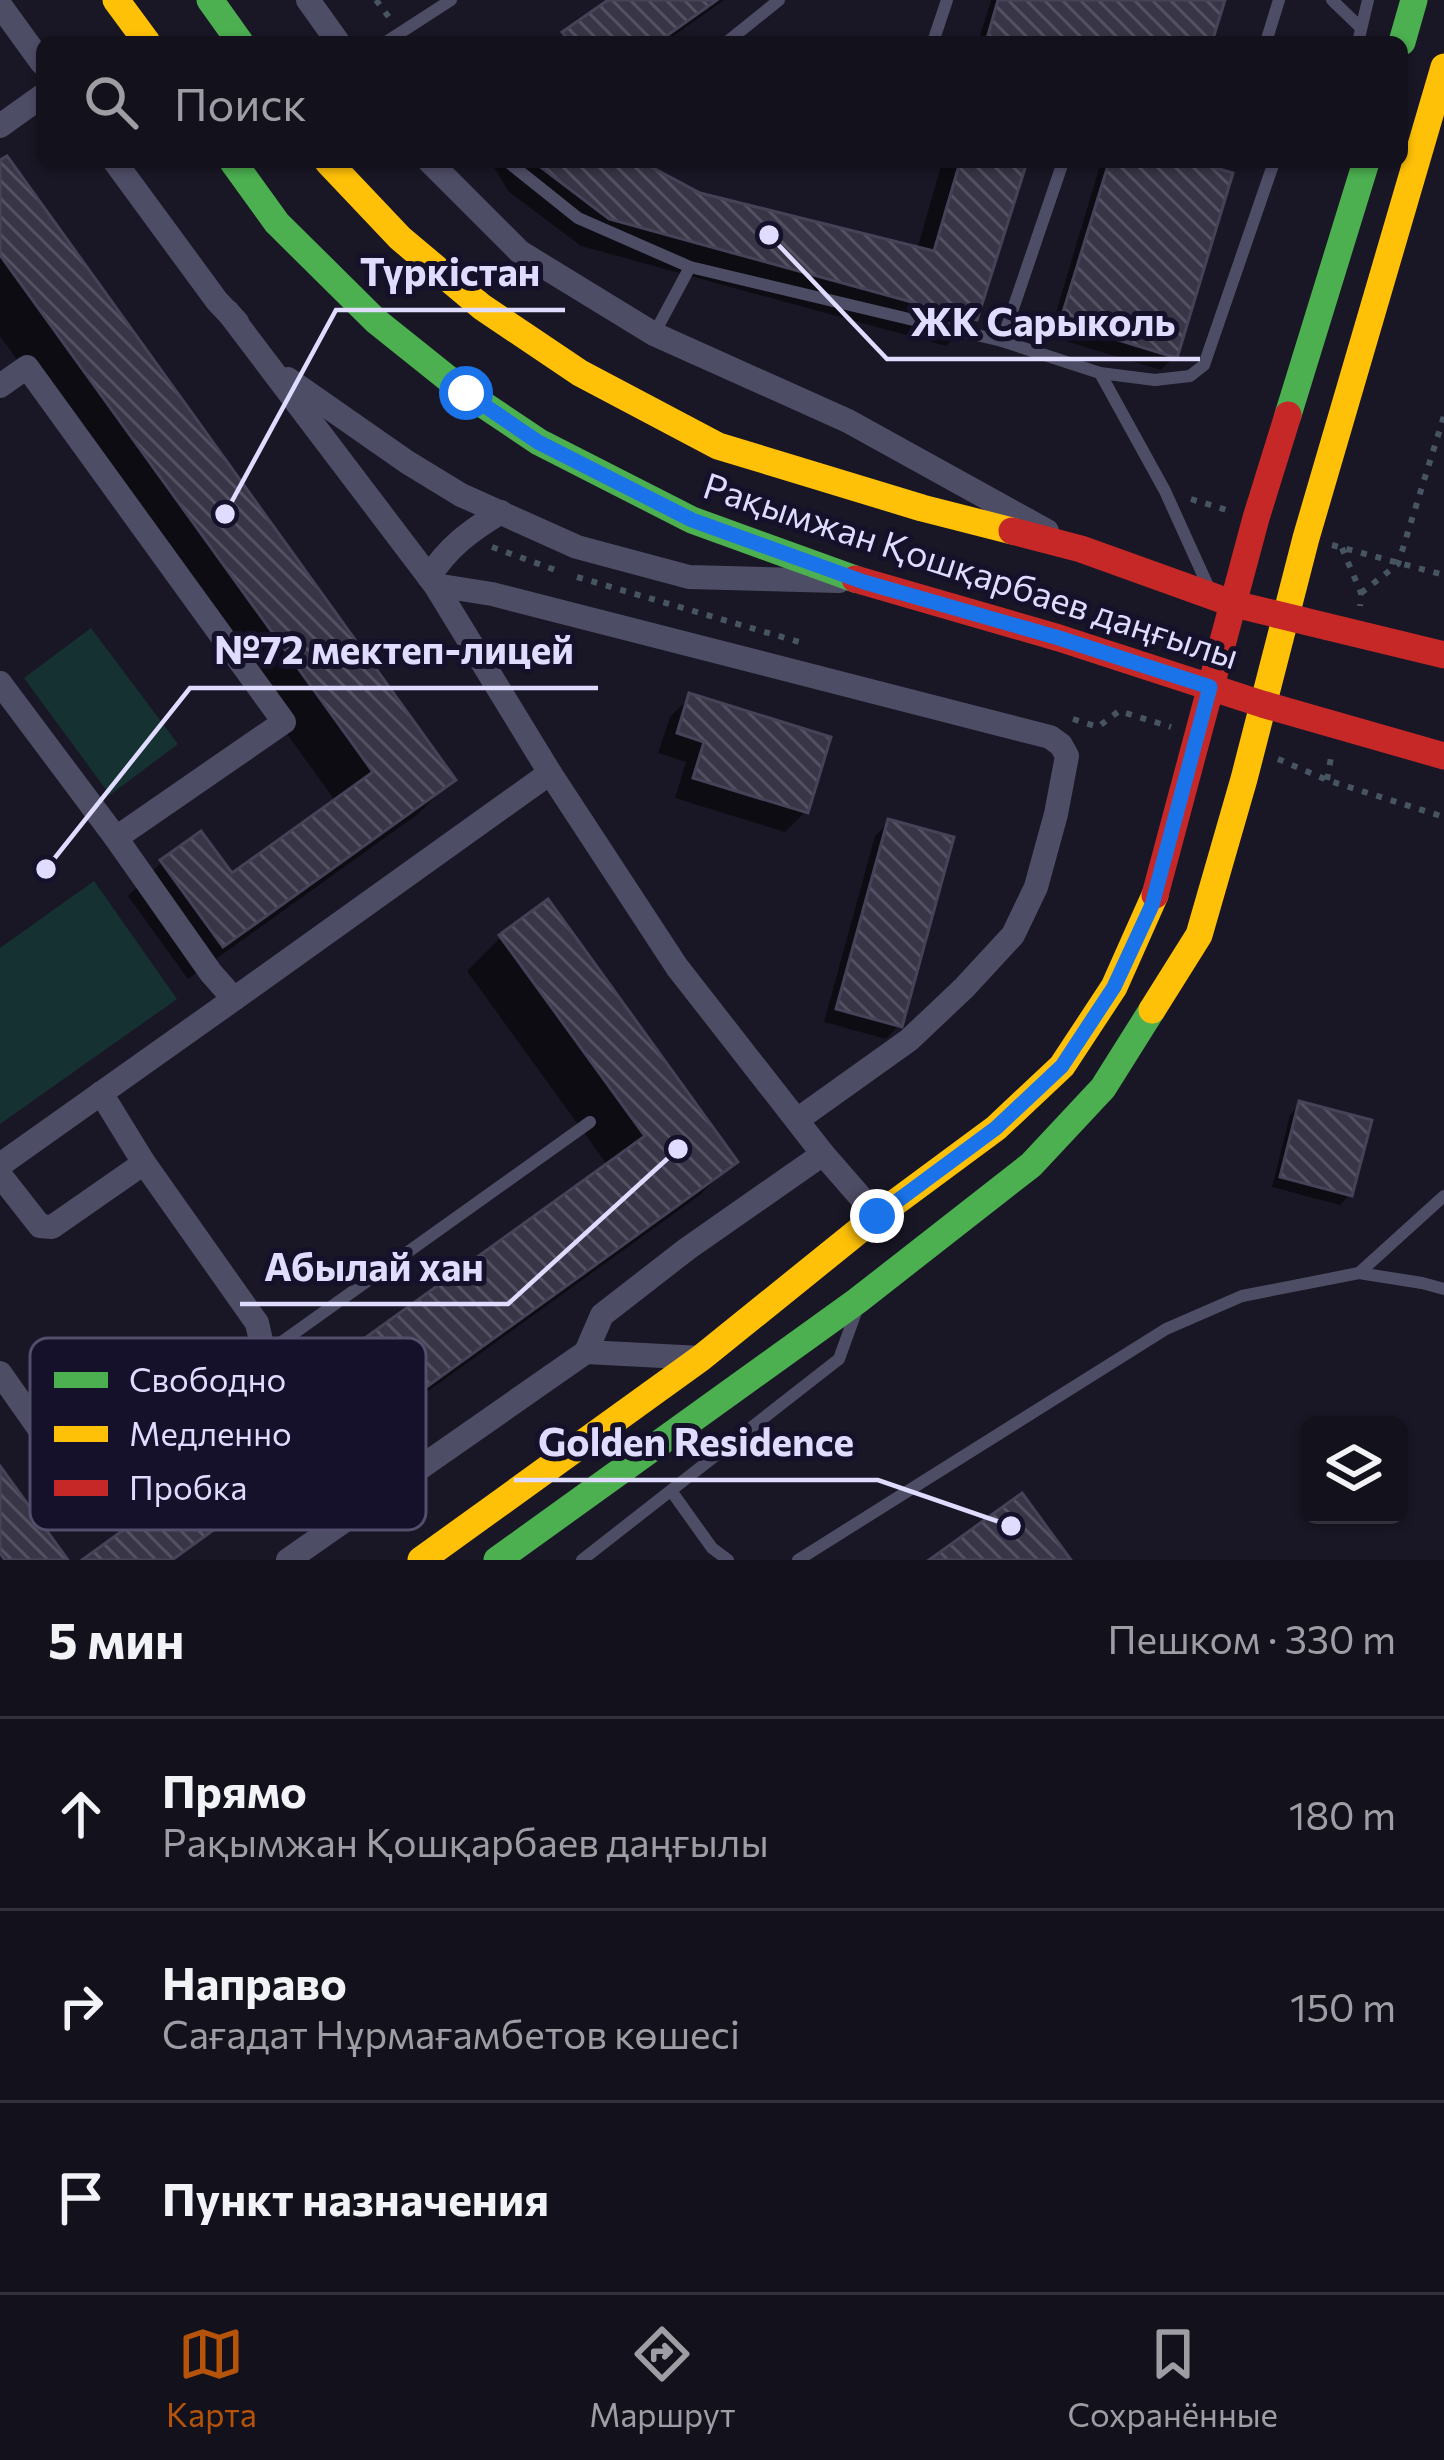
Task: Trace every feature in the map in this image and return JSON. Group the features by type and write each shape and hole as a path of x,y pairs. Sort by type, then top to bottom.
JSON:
{"street":[{"path":"116,0 143,36"},
{"path":"210,0 236,36"},
{"path":"308,0 334,36"},
{"path":"1404,36 1414,0"},
{"path":"0,5 36,55"},
{"path":"496,1560 857,1300 1031,1165 1103,1088 1199,935 1285,616 1444,68"},
{"path":"0,126 36,101"},
{"path":"120,168 432,581 677,967 877,1216"},
{"name":"Рақымжан Қошқарбаев даңғылы","path":"237,168 277,223 376,321 466,393 538,442 692,520 864,582 1444,756"},
{"name":"Рақымжан Қошқарбаев даңғылы","path":"334,168 400,238 482,308 580,373 718,446 922,508 1081,549 1224,600 1444,655"},
{"path":"436,168 520,252 654,334 848,421 1081,549"},
{"path":"421,1560 700,1358 996,1128 1062,1066 1114,987 1152,905 1210,687 1224,600 1256,518 1364,168"},
{"path":"228,312 291,382 406,462 461,495 577,547 689,577 864,582"},
{"path":"0,386 27,368 284,722 116,838"},
{"path":"432,581 442,556 462,536 501,512"},
{"path":"432,581 1050,737 1061,745 1067,756 1056,814 1036,887 1013,935 909,1040 796,1120"},
{"path":"0,682 234,999"},
{"path":"0,1165 550,773"},
{"path":"101,1093 256,1323 260,1338"},
{"path":"426,1464 586,1352 602,1315 823,1154"},
{"path":"0,1175 40,1226 52,1227 144,1163"},
{"path":"586,1352 700,1358"},
{"path":"0,1373 30,1416"},
{"path":"288,1560 331,1530"}],"lane":[{"path":"405,36 451,0"},
{"path":"735,36 779,0"},
{"path":"936,36 947,0"},
{"path":"1268,36 1279,0"},
{"path":"1331,0 1360,35"},
{"path":"1360,35 1368,0"},
{"path":"516,168 578,218 690,267 1002,341 1100,374 1156,380 1190,376 1204,364 1272,168"},
{"path":"1002,341 1061,168"},
{"path":"654,334 690,267"},
{"path":"1100,374 1224,600"},
{"path":"286,1338 590,1122"},
{"path":"1359,1273 1444,1196"},
{"path":"798,1560 1166,1329 1242,1295 1359,1273 1444,1289"},
{"path":"582,1560 839,1359 855,1319 857,1300"},
{"path":"672,1492 712,1548 728,1560"}],"path":[{"path":"1444,416 1399,564 1361,592 1342,548 1379,559 1399,564 1444,575"},
{"path":"462,536 610,589 812,646"},
{"path":"1059,716 1098,727 1120,711 1198,733"},
{"path":"1251,746 1327,780 1444,817"}],"green space":[{"path":"91,628 178,744 110,795 24,678"},
{"path":"94,881 177,999 0,1124 0,948"}],"building":[{"path":"608,0 717,0 666,36 565,36 562,32"},
{"path":"998,0 1225,0 1214,36 988,36"},
{"path":"7,156 456,780 223,947 160,860 201,831 232,873 373,772 0,255 0,160"},
{"path":"542,168 653,168 700,193 934,251 958,168 1025,168 977,320 609,219"},
{"path":"1107,168 1216,168 1233,173 1177,358 1060,322"},
{"path":"689,693 831,737 808,813 693,778 704,742 677,733"},
{"path":"888,819 954,837 902,1027 836,1009"},
{"path":"548,899 738,1162 426,1387 426,1338 365,1338 645,1136 499,935"},
{"path":"1299,1101 1372,1120 1352,1196 1280,1177"},
{"path":"0,1466 30,1507 30,1530 46,1530 68,1560 5,1560 0,1553"},
{"path":"1022,1493 1071,1560 929,1560"},
{"path":"123,1530 214,1530 172,1560 82,1560"}],"traffic: fast":[{"path":"210,0 236,36"},
{"path":"1404,36 1414,0"},
{"path":"237,168 277,223 376,321 466,393 539,442 692,520 855,579"},
{"path":"1288,415 1364,168"},
{"path":"497,1560 857,1301 1031,1165 1103,1088 1152,1010"}],"traffic: slow":[{"path":"116,0 143,36"},
{"path":"1152,1010 1199,935 1306,538 1444,67"},
{"path":"334,168 400,238 482,307 580,373 718,446 1012,531"},
{"path":"421,1560 701,1358 877,1216 996,1128 1062,1066 1114,987 1155,895"}],"traffic: jam":[{"path":"1155,895 1288,415"},
{"path":"1012,531 1081,549 1234,604 1444,655"},
{"path":"855,579 1444,756"}],"place":[{"name":"ЖК Сарыколь","path":"769,235"},
{"name":"Түркістан","path":"225,514"},
{"name":"№72 мектеп-лицей","path":"46,869"},
{"name":"Абылай хан","path":"678,1149"},
{"name":"Golden Residence","path":"1011,1526"}],"route":[{"path":"466,393 538,442 692,520 864,582 1210,687 1152,905 1114,987 1062,1066 996,1128 877,1216"}]}
